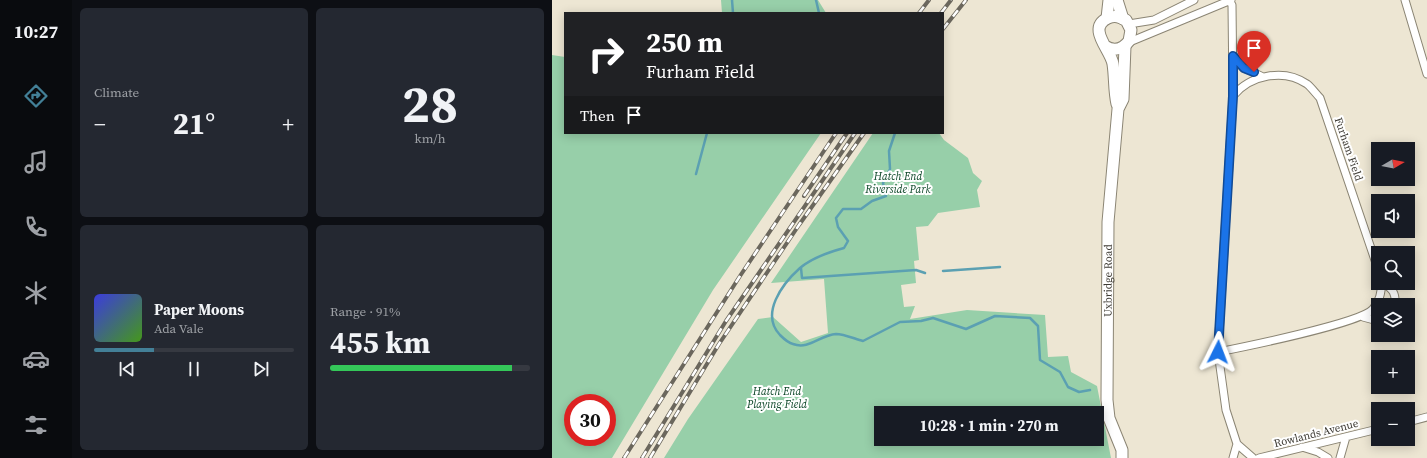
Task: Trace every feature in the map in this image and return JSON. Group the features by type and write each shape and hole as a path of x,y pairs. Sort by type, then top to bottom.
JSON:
{"main road":[{"name":"Uxbridge Road","path":"1109,0 1107,18 1102,23 1099,31 1101,42 1105,46 1113,64 1118,109 1108,222 1107,400 1109,418 1124,455"},
{"name":"Uxbridge Road","path":"1118,0 1131,36 1126,44 1123,99 1118,109"},
{"path":"1107,18 1114,16 1126,22"},
{"path":"1105,46 1114,49 1126,44"}],"street":[{"path":"1126,22 1154,20 1194,0"},
{"path":"1126,44 1218,4 1230,0 1232,5 1233,96 1218,352 1226,410 1237,444 1253,458"},
{"path":"1405,0 1423,51 1427,74"},
{"name":"Furham Field","path":"1233,56 1244,68 1263,77"},
{"name":"Furham Field","path":"1233,96 1241,86 1250,81 1263,77 1288,76 1308,84 1320,98 1371,248"},
{"path":"1218,352 1363,317 1373,309 1381,296 1382,290"},
{"path":"1363,317 1371,319"},
{"path":"1415,420 1427,417"},
{"name":"Rowlands Avenue","path":"1259,458 1371,431"},
{"path":"1340,458 1346,437"},
{"path":"1232,458 1237,444"},
{"path":"1302,447 1318,452 1328,458"}],"green space":[{"path":"721,0 818,0 825,12 722,12"},
{"path":"552,55 564,57 564,134 820,134 713,290 612,458 552,458"},
{"name":"Hatch End Playing Field","path":"872,134 940,134 944,140 968,158 973,173 982,181 977,190 980,207 938,213 928,226 916,227 919,260 914,261 916,283 901,285 904,307 915,306 910,319 967,310 1045,315 1048,357 1068,356 1071,372 1097,386 1101,406 874,406 874,446 1104,446 1104,422 1111,458 664,458 688,419 758,319 773,317 801,342 828,333 824,279 771,283"}],"waterway":[{"path":"732,0 733,12"},
{"path":"816,0 819,12"},
{"path":"696,174 707,134"},
{"path":"895,134 889,151 890,169 883,183 886,196 872,201 861,209 843,209 836,218 838,227 848,241 844,248 827,253 810,261 800,268 786,282 780,291 773,309 772,318 774,327 780,335 786,341 799,345 809,344 836,334 863,341 900,322 921,321 933,318 966,329 995,316 1030,318 1038,326 1040,360 1060,372 1068,387 1079,392 1090,390"},
{"path":"943,271 1000,267"},
{"path":"801,268 802,278 916,270 925,273"}],"railway":[{"path":"920,12 929,0"},
{"path":"942,12 951,0"},
{"path":"944,28 966,0"},
{"path":"624,458 740,276 835,134"},
{"path":"804,196 846,134"},
{"path":"642,458 726,321 854,134"},
{"path":"650,458 719,344 799,225 863,134"}],"route":[{"path":"1218,352 1233,96 1233,56 1244,68 1254,72"}],"park label":[{"name":"Hatch End Riverside Park","path":"898,182"}]}
